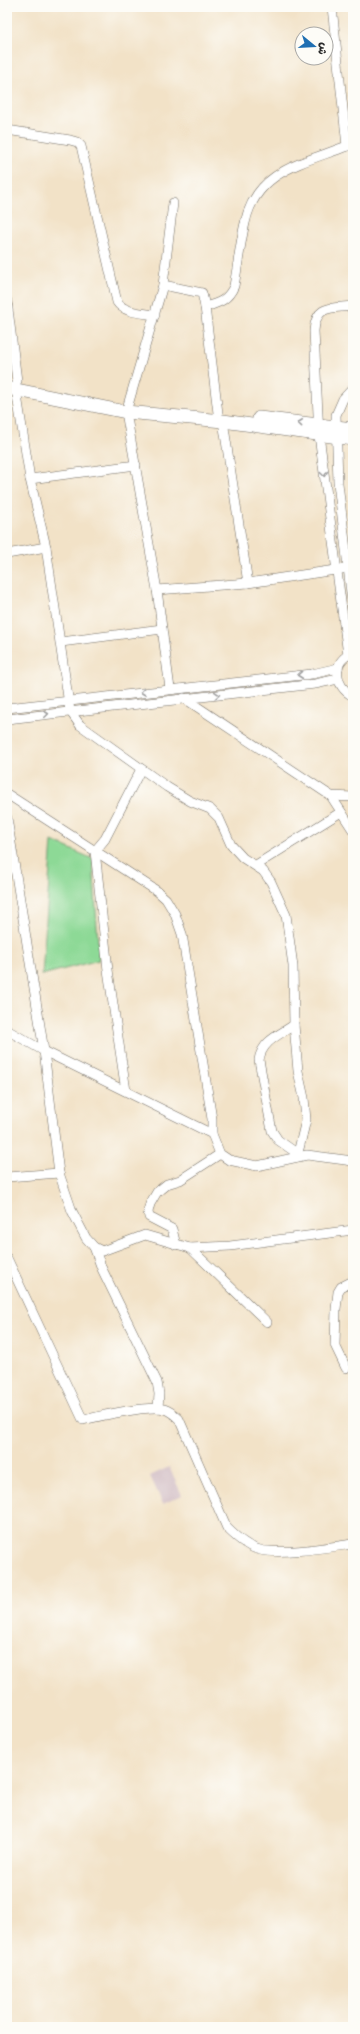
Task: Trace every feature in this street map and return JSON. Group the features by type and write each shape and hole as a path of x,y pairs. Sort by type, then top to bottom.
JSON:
{"main road":[{"path":"12,385 127,408 220,417 336,432 353,439"},
{"path":"336,432 353,429"}],"street":[{"path":"205,307 220,303 226,299 233,290 249,206 257,192 266,182 279,173 350,146 332,7"},
{"path":"7,130 70,140 77,142 81,146 117,302 120,307 126,310 155,315"},
{"path":"170,689 157,590 127,408 163,285 173,204"},
{"path":"163,285 202,293 220,417 248,583"},
{"path":"7,301 12,385 30,479 46,547 70,706 80,726 141,770 190,801 210,809 218,818 230,845 243,858 256,865 267,875 286,915 293,966 294,1025 298,1071 304,1098 306,1120 297,1156"},
{"path":"353,306 322,310 317,315 315,322 319,430 337,570 351,654 342,660 338,668 338,679 346,692 353,696"},
{"path":"353,388 339,407 336,415 338,483 353,609"},
{"path":"30,479 136,465"},
{"path":"7,554 46,547"},
{"path":"157,590 248,583 348,569"},
{"path":"61,642 162,629"},
{"path":"7,719 70,706 170,689 312,674 338,668"},
{"path":"7,708 70,706 184,698 315,684 338,679"},
{"path":"184,698 331,796 353,830"},
{"path":"126,1091 108,970 96,852 105,839 141,770"},
{"path":"7,794 157,892 166,899 175,914 186,950 212,1119 212,1134 220,1154 230,1160 257,1166 297,1156 353,1161"},
{"path":"331,796 353,797"},
{"path":"256,865 341,812"},
{"path":"7,818 44,1050 59,1173 72,1211 86,1238 94,1247 102,1269 157,1382 159,1394 158,1408"},
{"path":"294,1025 267,1042 260,1053 259,1060 272,1131 278,1140 297,1156"},
{"path":"7,1030 212,1134"},
{"path":"176,1244 172,1229 149,1217 148,1212 150,1204 157,1192 167,1184 180,1180 220,1154"},
{"path":"7,1177 59,1173"},
{"path":"94,1247 102,1251 145,1235 190,1248 230,1246 353,1230"},
{"path":"190,1248 267,1322"},
{"path":"7,1258 83,1420 113,1413 158,1408 170,1412 179,1419 227,1528 237,1538 259,1550 269,1551 353,1544"},
{"path":"346,1368 335,1344 336,1309 338,1292 341,1287 353,1281"}],"shaded area":[{"path":"169,1467 182,1495 163,1504 150,1476"}],"green space":[{"path":"52,841 93,859 99,960 42,975"}]}
